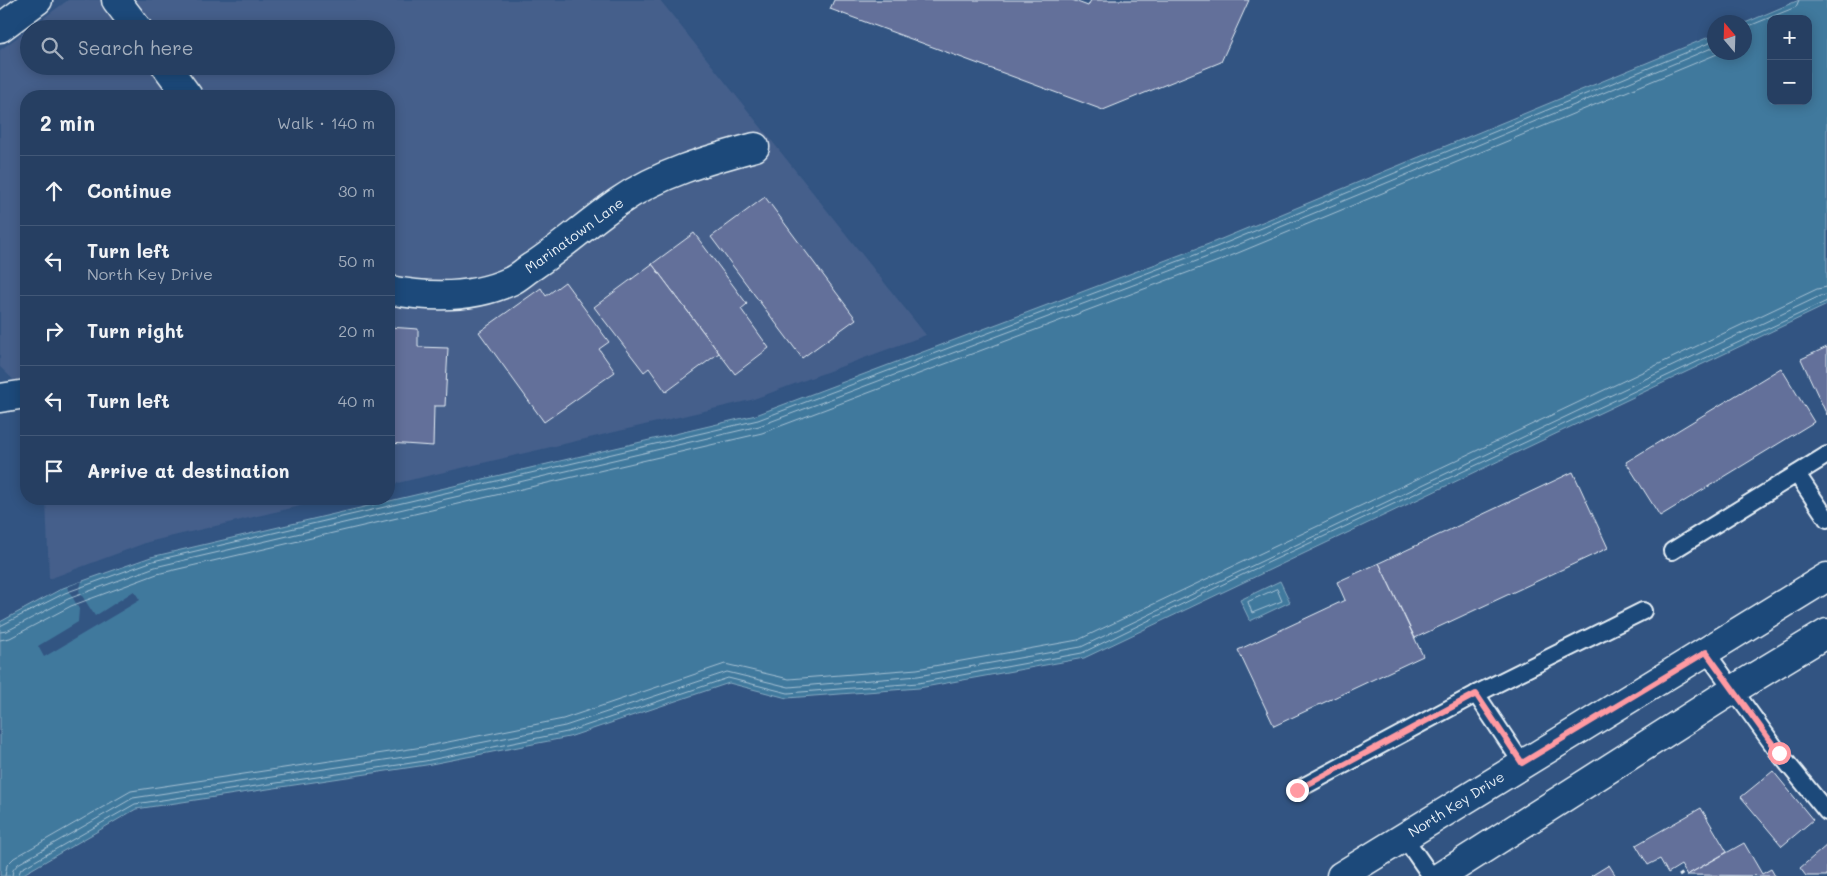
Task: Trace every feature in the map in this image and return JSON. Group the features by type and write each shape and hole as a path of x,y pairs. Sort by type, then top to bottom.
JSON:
{"street":[{"path":"0,28 38,0"},
{"path":"116,0 131,20"},
{"path":"173,75 184,90"},
{"name":"Marinatown Lane","path":"395,291 423,296 470,294 512,280 559,248 618,202 655,180 697,162 755,147"},
{"path":"0,398 20,395"},
{"name":"North Key Drive","path":"1341,876 1827,577"},
{"path":"1442,876 1733,690 1827,633"}],"lane":[{"path":"1672,551 1827,455"},
{"path":"1797,474 1827,519"},
{"path":"1297,790 1476,694 1642,611"},
{"path":"1706,652 1779,753 1827,812"},
{"path":"1476,694 1522,763"},
{"path":"1404,837 1431,876"}],"path":[{"path":"1679,876 1685,872"}],"shaded area":[{"path":"68,0 660,0 926,335 751,400 395,484 395,90 20,90 20,386 0,367 0,50 20,35 20,75 395,75 395,20 41,20"},
{"path":"46,505 305,505 148,542 49,579"}],"water":[{"path":"1799,0 1827,0 1827,305 1084,658 919,688 787,698 729,683 569,737 426,765 136,809 20,876 0,876 0,622 63,588 151,557 373,505 395,505 395,500 756,415 1214,242 1707,38 1707,60 1752,60 1752,20"},
{"path":"1280,581 1290,602 1250,621 1240,600"}],"pier":[{"path":"82,581 79,591 95,616 134,591 140,600 44,657 38,646 78,622 79,609 67,587"}],"building":[{"path":"834,0 1072,0 1088,6 1091,0 1249,0 1221,62 1103,110 830,9"},
{"path":"765,197 856,319 802,358 711,237"},
{"path":"694,233 747,304 741,309 769,348 735,374 652,264"},
{"path":"652,264 719,353 666,392 649,368 644,372 594,307"},
{"path":"565,282 609,342 599,349 615,372 544,422 479,332 541,288 546,296"},
{"path":"395,327 418,329 418,347 448,348 445,406 434,406 433,446 395,443"},
{"path":"1827,347 1827,415 1801,359"},
{"path":"1781,368 1814,422 1660,516 1626,462"},
{"path":"1573,472 1608,548 1415,638 1379,563"},
{"path":"1379,563 1423,656 1274,726 1238,650 1345,600 1337,582"},
{"path":"1773,771 1813,820 1782,846 1741,797"},
{"path":"1701,808 1727,852 1687,875 1681,865 1668,873 1660,859 1648,865 1636,845"},
{"path":"1744,843 1762,874 1771,869 1775,876 1687,875"},
{"path":"1827,845 1827,876 1806,876 1800,868"},
{"path":"1609,865 1616,876 1591,876"}],"route":[{"path":"1297,790 1476,694 1522,763 1706,652 1779,753"}]}
